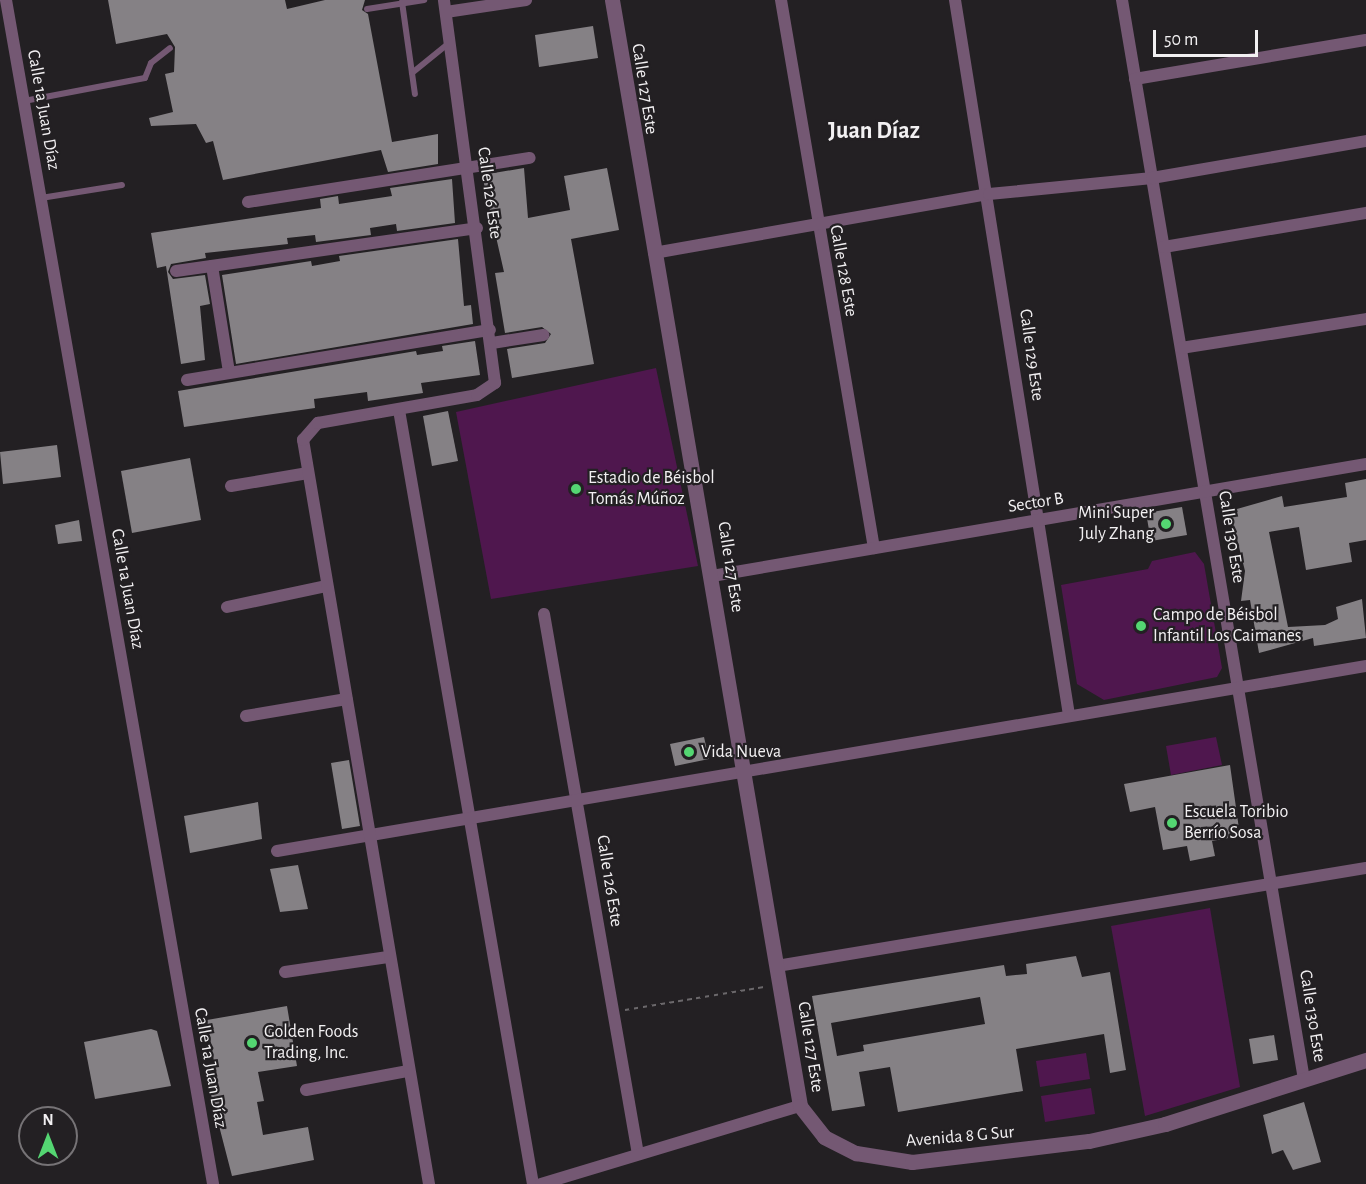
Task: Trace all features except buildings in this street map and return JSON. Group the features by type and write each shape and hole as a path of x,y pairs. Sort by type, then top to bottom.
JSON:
{"street":[{"name":"Calle 1a Juan Díaz","path":"6,0 213,1184"},
{"path":"445,6 526,0"},
{"name":"Calle 127 Este","path":"612,0 654,253 712,576 800,1106"},
{"name":"Calle 128 Este","path":"781,0 816,224 874,548"},
{"name":"Calle 129 Este","path":"954,0 989,194 1036,521 1069,715"},
{"name":"Calle 130 Este","path":"1122,0 1304,1080"},
{"name":"Calle 126 Este","path":"399,410 490,390 495,383 477,228 445,6"},
{"path":"1135,79 1366,40"},
{"path":"654,253 989,194 1152,178 1366,141"},
{"path":"248,202 530,158"},
{"path":"1164,247 1366,213"},
{"path":"176,271 477,228"},
{"path":"212,266 229,372"},
{"path":"1181,348 1366,319"},
{"path":"187,380 490,330"},
{"path":"492,343 543,335"},
{"path":"429,1184 388,957 370,836 303,440 308,429 399,410 533,1184"},
{"name":"Sector B","path":"712,576 1366,464"},
{"path":"231,486 308,473"},
{"path":"227,607 327,586"},
{"name":"Calle 126 Este","path":"544,614 638,1154"},
{"path":"277,851 1366,666"},
{"path":"246,716 347,699"},
{"path":"777,966 1366,868"},
{"path":"285,972 388,957"},
{"name":"Avenida 8 G Sur","path":"800,1106 824,1137 856,1153 912,1162 1089,1141 1165,1124 1366,1060"},
{"path":"306,1089 408,1071"},
{"path":"541,1184 800,1106"}],"lane":[{"path":"367,9 424,0"},
{"path":"402,2 415,94"},
{"path":"412,73 450,42"},
{"path":"23,101 146,78 152,63 170,48"},
{"path":"40,198 122,185"}],"path":[{"path":"613,1011 780,984"}],"shaded area":[{"name":"Estadio de Béisbol Tomás Múñoz","path":"656,368 698,566 491,599 456,412"},
{"name":"Campo de Béisbol Infantil Los Caimanes","path":"1195,552 1204,564 1222,668 1217,677 1104,700 1077,684 1061,585 1148,569 1152,561"},
{"path":"1216,737 1222,765 1171,775 1166,746"},
{"path":"1210,908 1240,1087 1145,1116 1111,926"},
{"path":"1086,1053 1090,1079 1040,1087 1036,1061"},
{"path":"1091,1088 1095,1114 1045,1122 1041,1096"}],"place":[{"name":"Estadio de Béisbol Tomás Múñoz","path":"576,489"},
{"name":"Mini Super July Zhang","path":"1166,524"},
{"name":"Campo de Béisbol Infantil Los Caimanes","path":"1141,626"},
{"name":"Vida Nueva","path":"689,752"},
{"name":"Escuela Toribio Berrío Sosa","path":"1172,823"},
{"name":"Golden Foods Trading, Inc.","path":"252,1043"}],"district":[{"name":"Juan Díaz","path":"874,132"}]}
